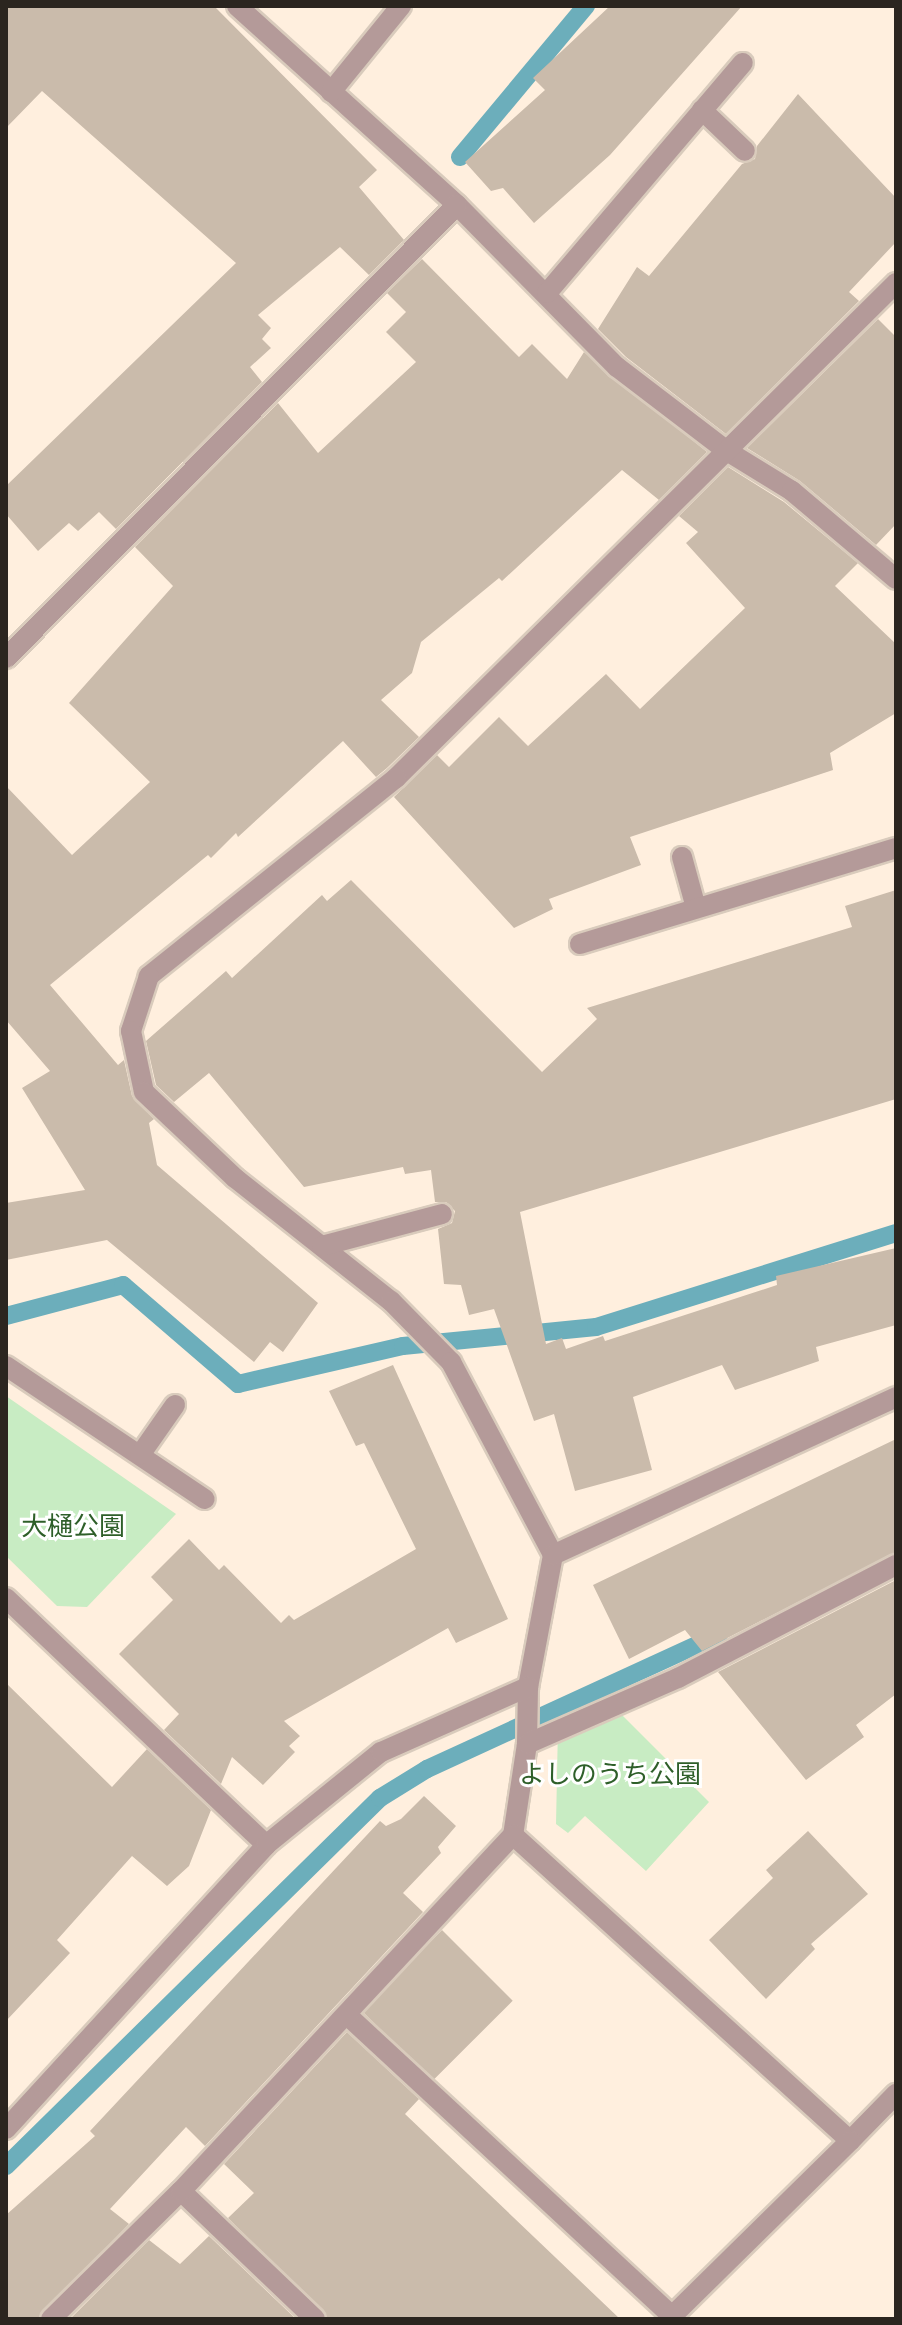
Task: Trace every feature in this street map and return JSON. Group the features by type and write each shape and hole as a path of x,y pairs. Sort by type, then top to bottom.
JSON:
{"street":[{"path":"237,6 457,205 617,367 727,451 792,491 896,579"},
{"path":"331,92 401,6"},
{"path":"547,293 743,63"},
{"path":"702,110 745,151"},
{"path":"6,658 457,205"},
{"path":"51,2319 181,2191 348,2016 513,1835 527,1737 528,1687 553,1555 451,1362 391,1301 235,1178 144,1092 131,1031 149,976 396,778 896,283"},
{"path":"580,944 896,848"},
{"path":"682,857 696,908"},
{"path":"322,1246 442,1214"},
{"path":"6,1366 205,1499"},
{"path":"553,1555 896,1397"},
{"path":"140,1455 175,1405"},
{"path":"527,1737 678,1678 896,1565"},
{"path":"6,1598 266,1845"},
{"path":"6,2129 266,1845 381,1752 528,1687"},
{"path":"513,1835 850,2141"},
{"path":"348,2016 671,2318 896,2094"},
{"path":"181,2191 315,2319"}],"green space":[{"name":"大樋公園","path":"6,1396 176,1514 87,1607 57,1606 6,1556"},
{"name":"よしのうち公園","path":"611,1704 709,1802 646,1871 585,1816 568,1833 556,1824 558,1726"}],"building":[{"path":"6,6 214,6 377,170 359,187 404,240 369,275 340,247 258,315 271,328 262,339 271,348 250,367 262,382 116,529 99,512 78,531 69,523 38,551 6,514 6,486 236,263 42,91 6,128"},
{"path":"610,6 742,6 610,155 534,223 503,188 491,191 465,162 545,90 533,78"},
{"path":"798,94 896,198 896,242 849,292 859,301 726,434 626,357 598,329 637,267 649,276 742,164 755,159 757,146"},
{"path":"422,259 519,357 532,344 567,379 584,352 707,452 659,500 622,470 502,581 499,578 421,642 412,673 381,700 419,737 376,777 343,741 238,837 236,833 211,858 208,855 50,985 118,1065 124,1060 132,1096 154,1119 149,1123 157,1165 318,1303 283,1352 270,1342 254,1362 107,1240 6,1260 6,1203 85,1190 22,1088 50,1071 6,1020 6,786 72,855 150,782 69,703 173,586 135,547 278,403 318,453 416,362 386,332 406,312 387,293"},
{"path":"878,319 896,337 896,524 876,545 800,481 747,448"},
{"path":"728,467 784,502 858,563 835,586 896,644 896,713 830,753 833,770 630,837 641,865 549,899 553,909 514,928 394,797 437,755 449,767 499,717 528,746 606,674 640,709 745,608 686,543 698,532 679,516"},
{"path":"351,880 542,1072 597,1019 587,1008 852,927 845,906 896,890 896,1099 520,1212 546,1344 562,1338 566,1349 603,1336 605,1341 777,1285 776,1276 896,1248 896,1325 816,1347 819,1361 735,1390 722,1365 633,1397 652,1470 575,1491 554,1414 534,1421 494,1309 469,1315 461,1285 444,1284 438,1229 452,1223 455,1211 446,1202 435,1202 431,1170 405,1174 403,1167 304,1187 209,1073 174,1102 156,1085 146,1041 226,971 232,978 322,895 327,901"},
{"path":"393,1365 508,1619 456,1643 448,1628 284,1721 300,1736 289,1746 295,1752 263,1785 232,1757 221,1784 164,1730 179,1714 119,1654 173,1600 151,1577 189,1539 219,1570 224,1565 281,1623 289,1615 294,1620 416,1549 364,1443 356,1446 329,1391"},
{"path":"896,1439 896,1552 702,1651 685,1630 629,1659 593,1585"},
{"path":"896,1580 896,1694 856,1725 864,1737 806,1780 718,1672"},
{"path":"6,1683 112,1787 147,1749 211,1810 189,1866 167,1886 132,1856 57,1940 70,1953 6,2021"},
{"path":"424,1796 456,1826 438,1847 441,1853 403,1893 423,1912 205,2146 186,2127 110,2209 129,2224 38,2319 6,2319 6,2215 95,2136 90,2131 380,1821 386,1826 401,1819"},
{"path":"808,1831 868,1894 811,1944 815,1949 766,1999 709,1940 773,1878 766,1870"},
{"path":"442,1930 513,2001 432,2081 361,2011"},
{"path":"347,2032 419,2099 405,2114 620,2319 328,2319 228,2218 254,2193 224,2164"},
{"path":"209,2236 296,2319 70,2319 149,2240 180,2264"}],"waterway":[{"path":"460,157 586,6"},
{"path":"6,1316 123,1285 238,1384 403,1346 596,1327 896,1233"},
{"path":"833,1583 896,1554"},
{"path":"6,2166 380,1798 427,1769 719,1635"}]}
